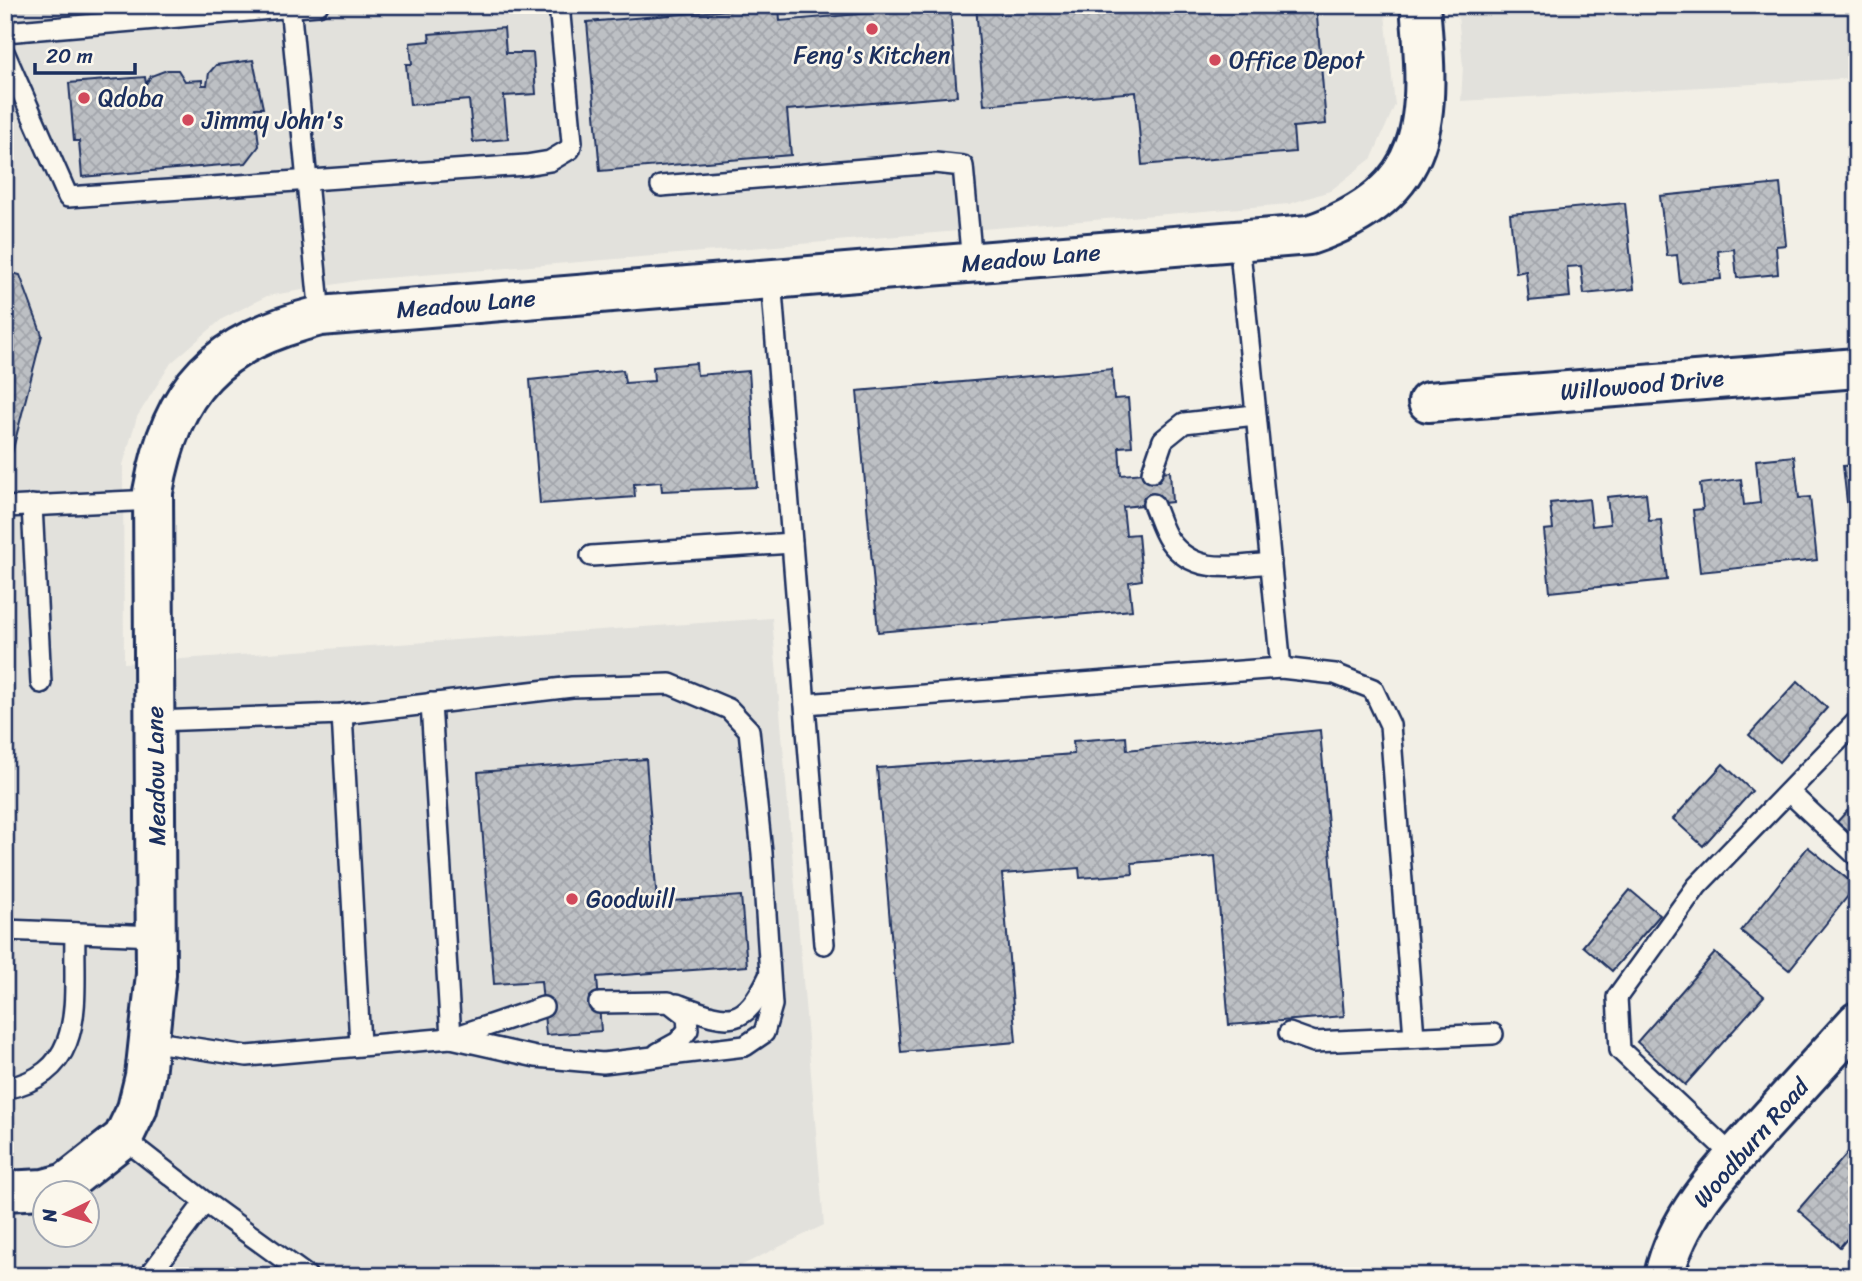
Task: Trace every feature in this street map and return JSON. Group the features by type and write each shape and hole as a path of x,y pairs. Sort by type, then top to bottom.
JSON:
{"street":[{"name":"Meadow Lane","path":"5,1191 44,1189 66,1183 123,1138 137,1109 145,1076 156,974 153,500 161,450 178,410 207,369 246,341 276,327 320,316 1309,235 1338,225 1361,212 1399,176 1416,146 1425,115 1427,82 1420,5"},
{"name":"Willowood Drive","path":"1428,402 1857,368"},
{"name":"Woodburn Road","path":"1664,1276 1675,1240 1696,1203 1734,1157 1857,1022"}],"lane":[{"path":"5,32 318,5"},
{"path":"5,54 68,197 526,165 550,161 570,149 572,142 559,5"},
{"path":"290,6 320,316"},
{"path":"661,186 935,163 963,166 972,263"},
{"path":"1238,241 1281,668"},
{"path":"771,279 824,944"},
{"path":"1152,472 1163,440 1184,423 1255,415"},
{"path":"5,507 153,500"},
{"path":"1153,504 1169,541 1188,557 1210,568 1271,563"},
{"path":"32,505 41,683"},
{"path":"591,556 792,543"},
{"path":"805,704 1281,668 1335,674 1373,689 1390,725 1414,1037"},
{"path":"156,721 342,714 572,687 670,684 729,709 749,730 772,1005 764,1033 745,1046 603,1063 536,1057 451,1038"},
{"path":"431,703 451,1038"},
{"path":"342,714 360,1044"},
{"path":"1734,1157 1620,1050 1617,997 1697,887 1857,721"},
{"path":"1788,792 1857,856"},
{"path":"5,930 156,936"},
{"path":"5,1089 46,1075 56,1065 72,1030 75,933"},
{"path":"599,1003 669,1002 713,1017 735,1018 755,1005 770,974"},
{"path":"651,1057 678,1042 688,1030 687,1016 669,1002"},
{"path":"149,1041 247,1056 451,1038 543,1007"},
{"path":"1290,1033 1314,1042 1493,1034"},
{"path":"123,1138 307,1276"},
{"path":"149,1276 205,1202"}],"shaded area":[{"path":"5,5 1384,5 1395,105 1372,158 1330,191 1289,204 361,280 267,296 222,319 171,363 137,417 123,465 124,663 772,618 824,1225 720,1276 5,1276"},
{"path":"1457,5 1857,5 1857,78 1461,101 1463,66"}],"building":[{"path":"976,5 1316,5 1326,124 1293,127 1295,152 1142,165 1136,92 984,105"},
{"path":"779,6 780,21 950,6 957,96 787,110 791,155 600,171 587,22"},
{"path":"504,28 506,53 533,53 536,94 504,96 508,139 473,142 469,100 410,105 406,64 412,64 410,43 430,41 429,34"},
{"path":"253,60 263,108 255,108 259,146 246,163 82,177 79,141 74,141 69,83 145,77 146,84 151,76 167,70 178,70 185,81 202,80 202,85 207,85 209,73 216,65"},
{"path":"1780,184 1786,245 1776,246 1778,274 1737,278 1734,249 1718,251 1721,279 1680,283 1677,255 1667,256 1660,196"},
{"path":"1625,203 1634,289 1584,294 1581,266 1567,267 1570,297 1529,301 1526,271 1516,273 1510,214"},
{"path":"5,271 20,275 42,335 12,453 5,452"},
{"path":"696,363 697,375 749,371 757,487 662,491 661,482 634,484 635,497 540,504 530,380 623,370 625,383 654,381 653,367"},
{"path":"1112,369 1114,399 1128,398 1132,446 1119,447 1121,475 1170,471 1172,502 1123,507 1126,535 1138,534 1142,580 1129,582 1132,610 878,632 857,391"},
{"path":"1794,456 1799,498 1810,497 1817,560 1700,572 1693,510 1703,509 1700,484 1741,479 1744,505 1760,503 1756,460"},
{"path":"1857,465 1857,537 1851,538 1843,466"},
{"path":"1646,493 1649,521 1661,520 1667,580 1550,592 1544,530 1553,529 1550,503 1589,499 1592,526 1610,524 1607,497"},
{"path":"1798,681 1827,708 1779,762 1749,735"},
{"path":"1320,730 1344,1016 1229,1025 1215,856 1132,863 1133,874 1080,878 1079,868 1002,874 1016,1042 901,1052 877,768 1074,754 1073,741 1126,737 1127,750"},
{"name":"Goodwill","path":"646,759 657,902 741,896 747,966 597,977 601,1031 546,1035 541,981 494,984 478,772"},
{"path":"1723,764 1752,791 1703,846 1673,819"},
{"path":"1857,800 1857,839 1837,822"},
{"path":"1808,847 1856,886 1789,970 1741,931"},
{"path":"1630,890 1660,915 1612,971 1583,946"},
{"path":"1715,953 1764,996 1685,1085 1637,1042"},
{"path":"1857,1142 1857,1227 1840,1247 1798,1210"}],"place":[{"name":"Feng's Kitchen","path":"872,29"},
{"name":"Office Depot","path":"1215,60"},
{"name":"Qdoba","path":"84,98"},
{"name":"Jimmy John's","path":"188,120"},
{"name":"Goodwill","path":"572,899"}]}
